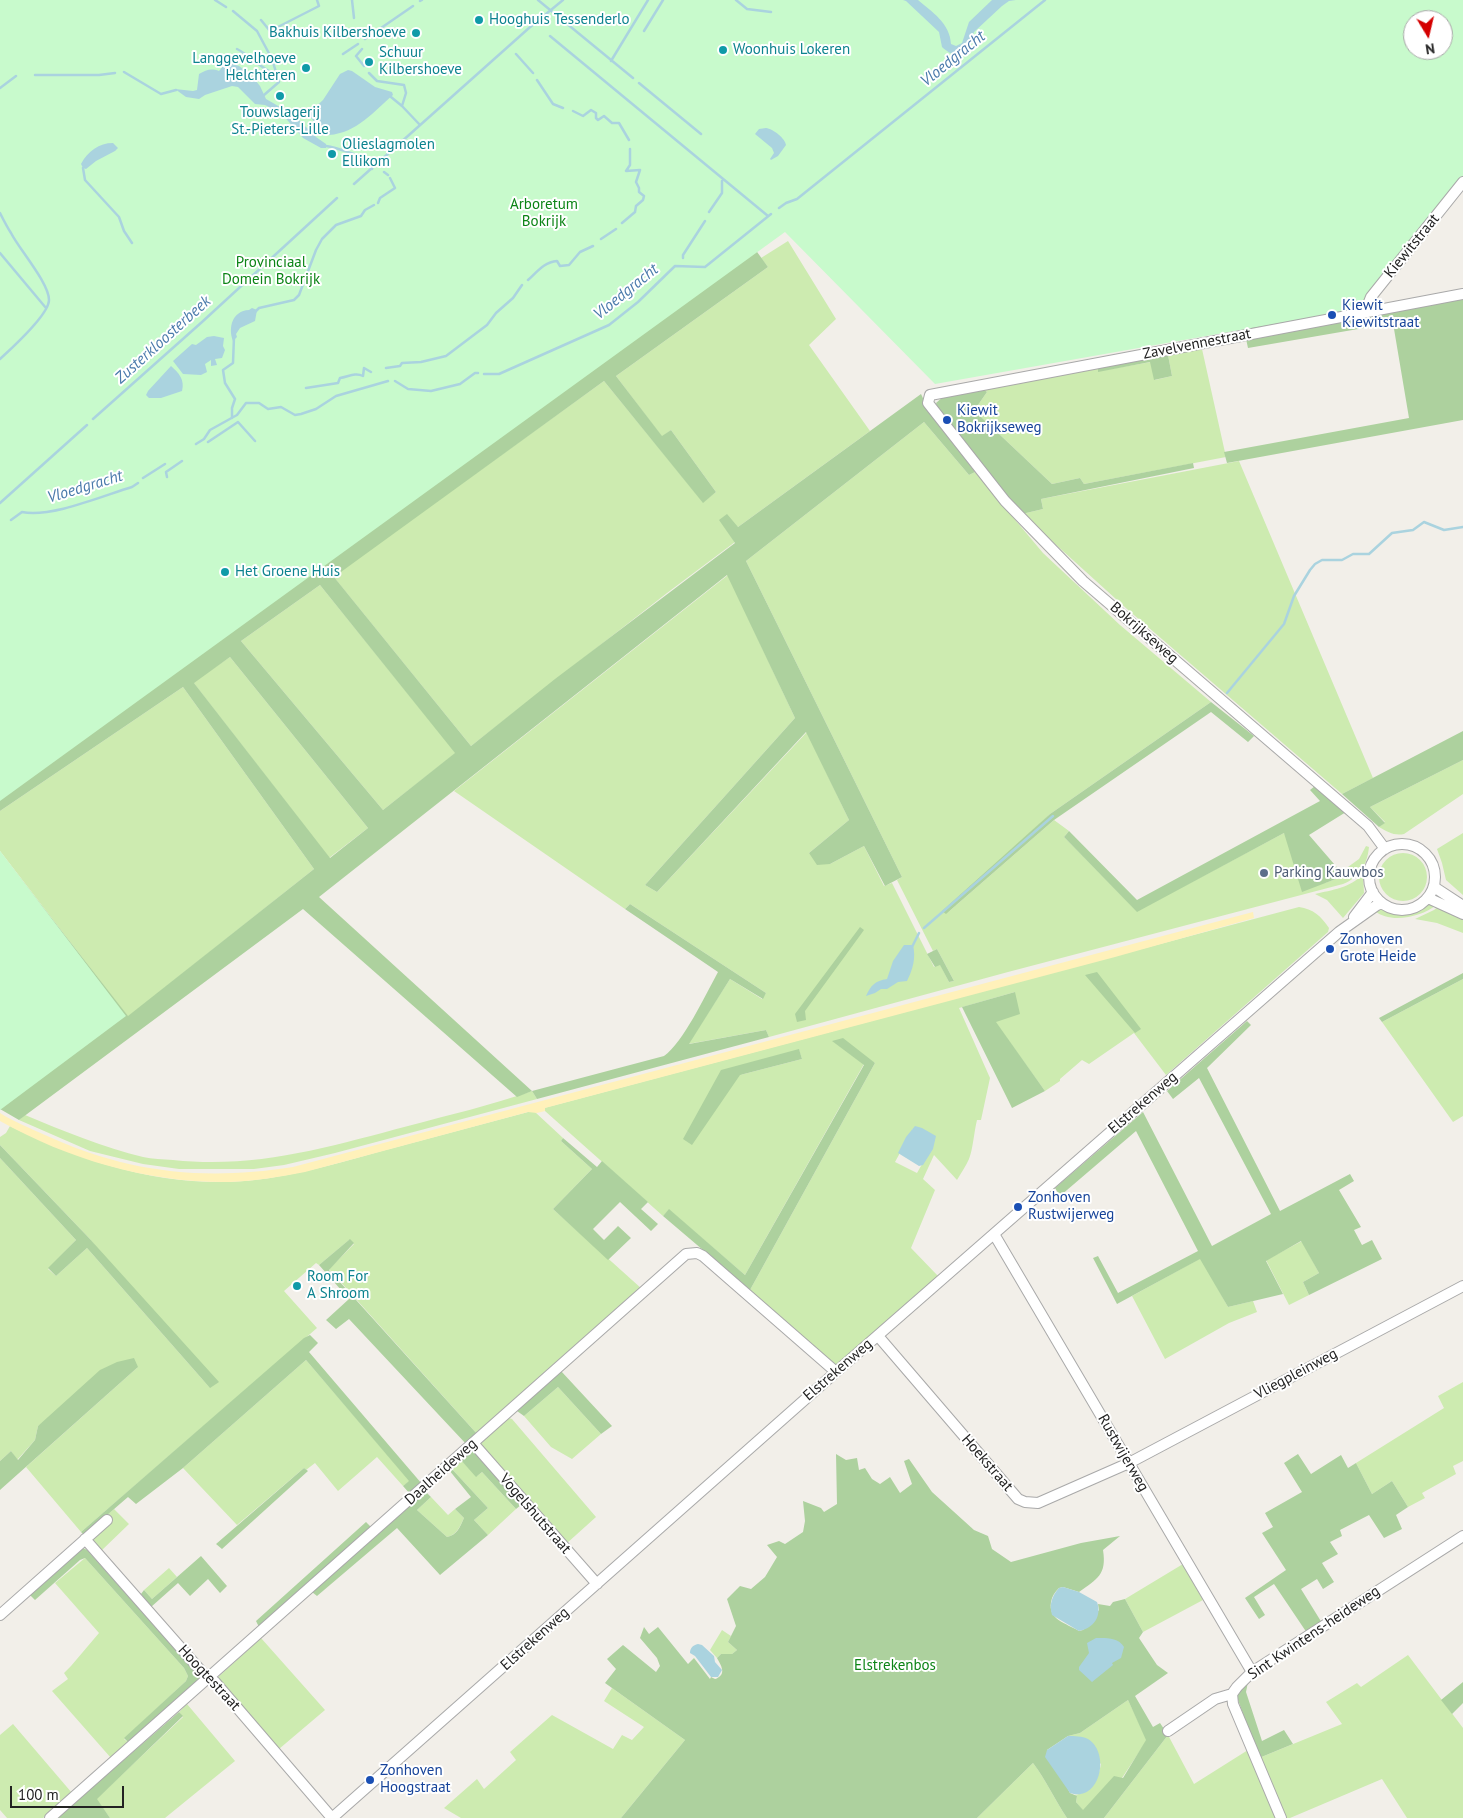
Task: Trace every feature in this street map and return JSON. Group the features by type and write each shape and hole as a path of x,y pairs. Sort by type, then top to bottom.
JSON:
{"street":[{"name":"Kiewitstraat","path":"1365,312 1371,297 1463,182"},
{"name":"Zavelvennestraat","path":"930,395 1463,294"},
{"name":"Bokrijkseweg","path":"930,395 928,403 1005,501 1083,581 1368,826 1385,849"},
{"path":"1402,844 1419,849 1431,861 1434,870 1434,887 1428,898 1420,905 1411,909 1396,909 1382,903 1373,892 1370,884 1370,868 1378,854 1385,849 1402,844"},
{"path":"1434,887 1463,906"},
{"name":"Elstrekenweg","path":"1347,925 1373,892"},
{"path":"1428,898 1463,914"},
{"name":"Elstrekenweg","path":"332,1818 836,1372 1347,925 1382,903"},
{"name":"Rustwijerweg","path":"994,1234 1252,1672"},
{"name":"Daalheideweg","path":"50,1818 682,1258 692,1253 703,1256 836,1372"},
{"name":"Vliegpleinweg","path":"1129,1463 1463,1286"},
{"name":"Hoekstraat","path":"878,1336 1018,1499 1025,1502 1038,1503 1129,1463"},
{"name":"Vogelshutstraat","path":"473,1443 597,1584"},
{"path":"0,1615 106,1520"},
{"name":"Sint Kwintens-heideweg","path":"1168,1731 1215,1700 1232,1694 1252,1672 1463,1536"},
{"name":"Hoogtestraat","path":"85,1539 208,1678 215,1682 332,1818"},
{"path":"1232,1694 1233,1704 1281,1818"}],"green space":[{"name":"Provinciaal Domein Bokrijk","path":"0,0 1463,0 1463,176 1359,309 935,384 785,232 0,801"},
{"path":"788,241 836,319 809,345 870,431 738,527 720,520 735,542 471,746 333,576 604,381 703,502 716,492 671,430 662,437 616,376 768,267 761,258"},
{"path":"752,245 768,267 616,376 662,436 671,430 716,492 703,503 604,381 334,577 471,746 555,679 735,543 719,520 727,514 738,527 921,394 929,411 975,472 969,475 924,422 746,561 902,877 885,886 864,846 830,864 817,865 809,853 849,820 806,732 657,892 645,885 795,718 727,575 319,897 532,1091 517,1097 303,909 19,1120 0,1109 0,852 128,1016 314,869 183,687 0,811 0,747","holes":["320,585 455,753 383,810 241,641","230,657 368,828 330,858 194,683"]},
{"path":"1463,298 1463,420 1227,463 1224,452 1409,418 1393,323 1248,348 1243,325"},
{"path":"1202,349 1226,457 1084,484 1080,478 1052,484 980,416 978,405 987,392 982,388 1098,367 1099,371 1151,362 1155,380 1172,376 1168,355"},
{"path":"1168,355 1172,376 1154,380 1150,362 1098,372 1098,367"},
{"path":"982,388 987,392 978,405 980,416 1052,484 1080,478 1084,484 1193,463 1194,468 1041,499 1043,509 1022,514 937,407 936,403 944,396"},
{"path":"924,422 969,475 975,472 1043,553 1120,625 1211,702 1050,814 946,914 1054,820 1069,831 1064,837 1137,911 1284,833 1325,883 1341,877 1341,872 1359,859 1366,846 1369,847 1364,865 1354,878 1343,884 769,1037 766,1030 688,1044 730,979 762,999 766,993 630,904 625,909 454,791 728,575 795,718 645,885 657,892 807,732 849,820 809,853 830,864 864,846 884,886 892,883 934,967 940,964 949,982 954,981 937,949 933,951 897,880 902,877 746,561"},
{"path":"1239,461 1373,778 1342,794 1127,609 1022,514 1043,509 1041,499"},
{"path":"320,585 456,753 383,810 241,641"},
{"path":"230,657 368,828 329,858 193,682"},
{"path":"183,687 314,869 128,1017 0,851 0,811"},
{"path":"1211,702 1254,736 1248,742 1211,712 1054,820 946,914 942,911 1050,814"},
{"path":"1463,731 1463,760 1370,807 1385,823 1379,827 1342,794"},
{"path":"1463,760 1463,794 1404,834 1394,834 1379,827 1385,822 1370,807"},
{"path":"1315,786 1346,812 1309,835 1341,872 1341,877 1302,892 1284,833 1137,912 1064,837 1069,831 1137,900 1320,801 1310,790"},
{"path":"1463,833 1463,895 1446,880 1437,849"},
{"path":"0,851 126,1016 0,1110"},
{"path":"1398,853 1408,853 1420,860 1427,872 1427,882 1420,894 1408,901 1398,901 1390,897 1383,890 1379,882 1379,872 1383,864 1390,857"},
{"path":"1363,874 1364,893 1343,918 1327,900 1315,894 1347,885"},
{"path":"630,904 766,993 763,999 730,979 689,1044 766,1030 769,1037 537,1099 532,1091 664,1056 686,1030 718,972 625,909"},
{"path":"1429,904 1436,905 1415,916 1389,917 1375,911 1383,909 1409,913"},
{"path":"1439,906 1463,917 1463,933 1437,923 1415,919"},
{"path":"1299,907 1308,909 1316,914 1329,928 1328,932 1166,1075 1134,1033 1089,1064 1082,1060 1060,1081 1045,1091 995,1022 1015,992 959,1008 990,1078 981,1120 977,1120 970,1155 957,1180 934,1155 923,1179 935,1190 911,1248 938,1276 836,1365 750,1290 875,1063 833,1041 864,1064 745,1275 669,1210 663,1216 545,1111 544,1108","holes":["799,1050 802,1059 740,1075","913,1129 934,1143 917,1173 895,1162"]},
{"path":"860,927 864,930 805,1011 806,1020 797,1022 795,1014"},
{"path":"937,949 954,981 949,982 940,965 935,967 927,954"},
{"path":"1097,972 1141,1029 1135,1033 1085,975"},
{"path":"1463,973 1463,979 1382,1022 1379,1018"},
{"path":"1463,979 1463,1116 1453,1122 1382,1022"},
{"path":"1015,992 1020,1014 996,1022 1045,1091 1012,1108 962,1007"},
{"path":"1247,1021 1251,1025 1207,1068 1280,1211 1350,1174 1354,1181 1339,1190 1361,1227 1354,1230 1362,1245 1372,1240 1382,1259 1309,1295 1303,1282 1319,1273 1301,1241 1266,1261 1283,1294 1228,1307 1200,1259 1117,1304 1093,1258 1098,1256 1118,1293 1198,1251 1136,1131 1060,1196 1055,1188 1143,1112 1212,1246 1271,1214 1199,1078 1173,1099 1167,1091"},
{"path":"843,1038 875,1063 750,1290 663,1216 669,1209 745,1275 864,1065 832,1041"},
{"path":"799,1049 802,1059 740,1075 692,1145 683,1139 721,1070"},
{"path":"532,1091 537,1099 335,1153 284,1165 254,1169 179,1169 143,1164 90,1151 19,1120 25,1115 98,1144 143,1157 204,1162 234,1161 263,1159 321,1148 470,1110"},
{"path":"528,1112 535,1112 563,1138 561,1141 592,1169 553,1209 642,1289 478,1435 329,1269 354,1244 349,1240 319,1265 316,1263 284,1291 317,1328 81,1532 26,1467 138,1367 38,1426 35,1440 17,1460 11,1451 0,1461 0,1158 76,1240 48,1269 56,1276 87,1248 210,1388 89,1238 0,1145 0,1137 6,1133 10,1126 62,1149 116,1168 172,1179 200,1182 229,1182 248,1181 304,1172"},
{"path":"563,1138 597,1167 602,1161 648,1202 641,1209 658,1224 651,1231 620,1202 593,1229 604,1240 618,1226 631,1238 608,1260 553,1209 592,1169 561,1141"},
{"path":"0,1145 89,1238 219,1382 210,1388 87,1248 56,1276 48,1268 76,1240 0,1158"},
{"path":"350,1239 354,1243 329,1270 478,1435 467,1445 349,1319 336,1329 326,1320 349,1299 319,1265"},
{"path":"1302,1241 1319,1273 1303,1282 1309,1295 1289,1305 1266,1260"},
{"path":"1201,1258 1228,1307 1253,1301 1257,1312 1229,1323 1165,1359 1132,1296"},
{"path":"310,1335 318,1343 309,1352 422,1484 410,1494 403,1486 409,1481 306,1360 183,1468 136,1504 128,1497 84,1535 81,1532 304,1338"},
{"path":"134,1358 138,1367 0,1490 0,1461 11,1451 18,1460 35,1440 38,1426 100,1370 117,1362"},
{"path":"306,1360 410,1481 403,1486 377,1457 338,1491 315,1463 306,1470 304,1468 237,1525 183,1468"},
{"path":"561,1371 612,1426 601,1434 558,1387 524,1416 517,1411"},
{"path":"1463,1382 1463,1461 1453,1466 1456,1474 1422,1493 1425,1498 1408,1507 1392,1481 1372,1494 1356,1463 1444,1408 1438,1396"},
{"path":"558,1387 601,1434 572,1459 551,1447 524,1416"},
{"path":"509,1418 512,1419 596,1517 566,1544 480,1446 480,1442"},
{"path":"472,1451 477,1454 521,1505 516,1509 482,1472 476,1477 460,1459"},
{"name":"Elstrekenbos","path":"836,1454 846,1460 857,1458 859,1470 865,1468 872,1479 880,1484 890,1477 900,1493 912,1484 904,1461 909,1459 932,1492 974,1530 988,1536 992,1549 1011,1562 1081,1543 1120,1536 1103,1550 1102,1571 1096,1580 1079,1592 1063,1587 1059,1588 1051,1602 1052,1613 1055,1617 1079,1631 1083,1630 1099,1610 1098,1604 1110,1606 1113,1602 1125,1599 1143,1632 1139,1638 1157,1665 1168,1673 1135,1696 1153,1727 1160,1723 1168,1735 1104,1818 1067,1818 1033,1763 977,1818 621,1818 685,1740 605,1683 616,1669 607,1659 623,1645 656,1672 660,1666 657,1658 640,1638 644,1627 649,1634 658,1627 688,1664 694,1658 710,1679 711,1677 718,1678 722,1670 717,1658 721,1654 732,1654 737,1650 728,1642 736,1626 727,1599 740,1586 751,1589 765,1577 777,1557 767,1545 779,1541 785,1544 803,1532 805,1521 803,1501 821,1508 824,1512 837,1504","holes":["1128,1700 1146,1740 1123,1778 1114,1776 1083,1810 1076,1802 1077,1796 1070,1793 1047,1750 1068,1736 1080,1733"]},
{"path":"1298,1454 1311,1474 1341,1455 1348,1468 1356,1463 1372,1494 1392,1481 1408,1507 1396,1515 1402,1529 1384,1538 1369,1515 1340,1530 1342,1536 1330,1542 1338,1554 1322,1563 1334,1582 1323,1589 1317,1579 1301,1589 1322,1623 1307,1633 1274,1584 1254,1597 1265,1615 1259,1619 1245,1598 1286,1570 1262,1533 1273,1527 1265,1513 1302,1492 1284,1463"},
{"path":"460,1459 477,1476 482,1472 516,1509 488,1535 474,1520 488,1508 451,1468"},
{"path":"304,1468 308,1471 222,1549 216,1544"},
{"path":"451,1468 488,1508 474,1520 488,1535 440,1575 397,1528 317,1596 312,1592 425,1491 431,1497 417,1510 447,1537 456,1532 464,1518 455,1509 471,1497 449,1470"},
{"path":"431,1497 448,1515 455,1509 464,1518 458,1530 450,1536 447,1537 417,1510"},
{"path":"114,1509 129,1524 101,1551 91,1540 112,1521 107,1515"},
{"path":"366,1522 372,1528 259,1627 256,1621"},
{"path":"83,1548 87,1550 198,1674 200,1679 129,1743 124,1738 186,1681 188,1676 184,1668 85,1558 80,1560 35,1600 29,1594"},
{"path":"201,1556 227,1586 220,1593 208,1579 190,1596 178,1583 151,1607 141,1594 144,1590 152,1599"},
{"path":"85,1558 184,1668 188,1676 186,1681 124,1739 129,1743 111,1758 52,1691 68,1679 64,1673 99,1633 55,1583"},
{"path":"1183,1564 1203,1600 1143,1632 1125,1599"},
{"path":"169,1568 177,1577 152,1599 144,1590"},
{"path":"722,1630 731,1636 728,1642 737,1650 732,1654 721,1654 717,1658 710,1650"},
{"path":"261,1638 325,1710 279,1749 217,1678"},
{"path":"1408,1655 1463,1728 1463,1818 1407,1818 1382,1779 1290,1818 1286,1818 1259,1758 1342,1724 1326,1702 1357,1683 1361,1687"},
{"path":"1248,1682 1246,1692 1262,1741 1284,1730 1293,1744 1259,1758 1237,1697 1239,1690"},
{"path":"1463,1682 1463,1703 1452,1714 1441,1700"},
{"path":"612,1688 685,1740 621,1818 461,1818 444,1808 477,1779 484,1789 516,1760 510,1752 552,1715 613,1749 622,1735 632,1740 644,1727 604,1701"},
{"path":"1128,1700 1147,1740 1122,1778 1095,1798 1083,1811 1076,1802 1077,1796 1074,1795 1085,1792 1093,1785 1101,1764 1068,1736 1080,1733"},
{"path":"187,1704 235,1761 165,1818 110,1818 96,1799 183,1717 179,1712"},
{"path":"179,1712 183,1716 97,1799 110,1818 57,1818"},
{"path":"13,1724 72,1793 43,1818 7,1818 0,1810 0,1735"},
{"path":"1168,1735 1194,1784 1248,1750 1276,1818 1104,1818"},
{"path":"1033,1763 1067,1818 977,1818"}],"sand":[{"path":"1253,912 1254,918 1115,957 545,1108 545,1111 537,1113 528,1112 286,1176 229,1182 169,1178 140,1173 82,1158 27,1135 0,1121 0,1113 22,1125 76,1148 136,1166 197,1173 260,1171 293,1167"}],"water":[{"path":"903,0 918,0 944,24 951,44 956,46 962,43 969,22 992,0 1016,0 1009,1 1002,6 974,32 967,50 957,54 948,52 942,47 939,32"},
{"path":"232,64 239,66 251,75 260,86 266,99 294,115 316,137 326,144 326,148 321,148 303,138 281,113 265,105 255,104 238,87 232,86 205,95 199,99 186,97 175,89 197,90 199,74 209,70 219,71 223,66"},
{"path":"348,70 375,87 392,92 393,95 357,126 329,135 320,129 308,114 323,100 340,74"},
{"path":"766,128 778,134 786,145 778,156 771,160 774,153 772,148 755,134 759,129"},
{"path":"113,143 118,148 115,151 96,161 86,169 83,168 81,164 87,155 103,144"},
{"path":"252,308 257,310 255,321 240,328 236,334 237,337 233,341 231,326 235,317 239,313"},
{"path":"207,337 224,338 223,346 225,350 222,358 215,359 217,365 211,366 211,360 205,364 207,372 201,375 183,374 173,361 192,344 196,345"},
{"path":"171,366 181,377 183,383 182,391 161,398 149,398 146,395 148,391"},
{"path":"904,945 913,945 914,950 911,972 907,981 898,982 887,989 881,989 866,996 874,984 887,979 893,961"},
{"path":"915,1126 936,1136 933,1149 923,1165 919,1166 898,1153 906,1137"},
{"path":"1063,1587 1079,1592 1097,1602 1098,1612 1096,1621 1089,1627 1079,1631 1052,1615 1051,1604 1053,1597 1059,1588"},
{"path":"1096,1638 1115,1640 1124,1647 1121,1658 1112,1663 1113,1665 1092,1682 1079,1670 1079,1667 1089,1653 1087,1643"},
{"path":"698,1644 702,1645 714,1656 715,1662 722,1670 718,1677 711,1677 695,1656 690,1653 692,1647"},
{"path":"1068,1736 1088,1739 1095,1746 1099,1755 1099,1775 1095,1784 1089,1791 1080,1794 1070,1793 1045,1757 1047,1750"}],"waterway":[{"path":"215,0 226,7"},
{"path":"261,20 270,31 319,6 317,0"},
{"path":"352,0 354,18"},
{"path":"538,0 633,78"},
{"name":"Zusterkloosterbeek","path":"354,184 563,0"},
{"path":"611,61 648,0"},
{"path":"644,31 663,0"},
{"path":"736,0 747,9 771,12"},
{"name":"Vloedgracht","path":"779,208 797,199 1045,0"},
{"path":"365,39 413,6"},
{"path":"233,11 257,31 272,59 279,82 264,95"},
{"path":"550,36 768,216"},
{"path":"343,54 358,44"},
{"path":"237,49 266,70 277,75"},
{"path":"362,49 356,56 364,66"},
{"path":"516,54 533,73"},
{"path":"124,72 161,94 176,90"},
{"path":"35,75 99,75 115,73"},
{"path":"369,73 377,81 404,85 406,93 402,106"},
{"path":"0,88 16,76"},
{"path":"537,80 553,104 563,108"},
{"path":"639,83 701,134"},
{"path":"391,97 420,125"},
{"path":"573,111 583,116 591,110 596,113 598,120 604,116 612,123 619,123 629,140"},
{"path":"326,146 365,157 372,169"},
{"path":"622,223 635,212 636,206 643,200 644,196 639,192 636,182 640,170 626,171 630,165 630,149"},
{"path":"83,168 85,180 119,217 124,231 132,243"},
{"path":"384,172 388,175"},
{"path":"378,203 380,198 395,188 390,178"},
{"path":"709,212 722,193 722,181"},
{"name":"Zusterkloosterbeek","path":"93,419 337,198"},
{"path":"255,312 259,308 294,300 299,295 322,239 336,225 361,216 365,210 374,205"},
{"path":"0,213 39,276 48,293 49,300 43,314 0,359"},
{"name":"Vloedgracht","path":"484,374 499,374 609,325 638,302 675,266 705,267 771,214"},
{"path":"683,258 683,255 705,221"},
{"path":"601,239 616,229"},
{"path":"528,280 548,263 557,261 560,266 569,265 580,252 593,246"},
{"path":"0,253 46,308"},
{"path":"386,368 400,366 402,363 421,362 446,356 487,325 496,313 513,298 522,285"},
{"path":"232,418 232,408 235,399 225,383 223,370 233,363 234,337"},
{"path":"306,388 338,383 340,378 352,375 363,376 364,368 371,372"},
{"name":"Vloedgracht","path":"395,381 408,389 431,391 460,384 475,373 478,373"},
{"name":"Vloedgracht","path":"196,444 204,439 210,430 237,415 246,403 259,403 268,409 281,407 295,415 316,409 336,396 388,381"},
{"path":"208,442 238,422 255,441"},
{"name":"Zusterkloosterbeek","path":"0,503 87,425"},
{"path":"167,477 166,472 182,461"},
{"name":"Vloedgracht","path":"143,478 165,464"},
{"name":"Vloedgracht","path":"11,520 22,512 34,513 62,509 132,487 138,483"},
{"path":"1227,693 1284,624 1294,596 1315,564 1322,560 1342,560 1353,554 1369,554 1392,533 1413,530 1424,522 1444,530 1463,527"},
{"path":"924,928 1053,816"},
{"path":"912,947 919,933"}],"place":[{"name":"Hooghuis Tessenderlo","path":"479,20"},
{"name":"Bakhuis Kilbershoeve","path":"416,33"},
{"name":"Woonhuis Lokeren","path":"723,50"},
{"name":"Schuur Kilbershoeve","path":"369,62"},
{"name":"Langgevelhoeve Helchteren","path":"306,68"},
{"name":"Touwslagerij St.-Pieters-Lille","path":"280,96"},
{"name":"Olieslagmolen Ellikom","path":"332,154"},
{"name":"Kiewit Kiewitstraat","path":"1332,315"},
{"name":"Kiewit Bokrijkseweg","path":"947,420"},
{"name":"Het Groene Huis","path":"225,572"},
{"name":"Parking Kauwbos","path":"1264,873"},
{"name":"Zonhoven Grote Heide","path":"1330,949"},
{"name":"Zonhoven Rustwijerweg","path":"1018,1207"},
{"name":"Room For A Shroom","path":"297,1286"},
{"name":"Zonhoven Hoogstraat","path":"370,1780"}],"park label":[{"name":"Arboretum Bokrijk","path":"544,214"}]}
